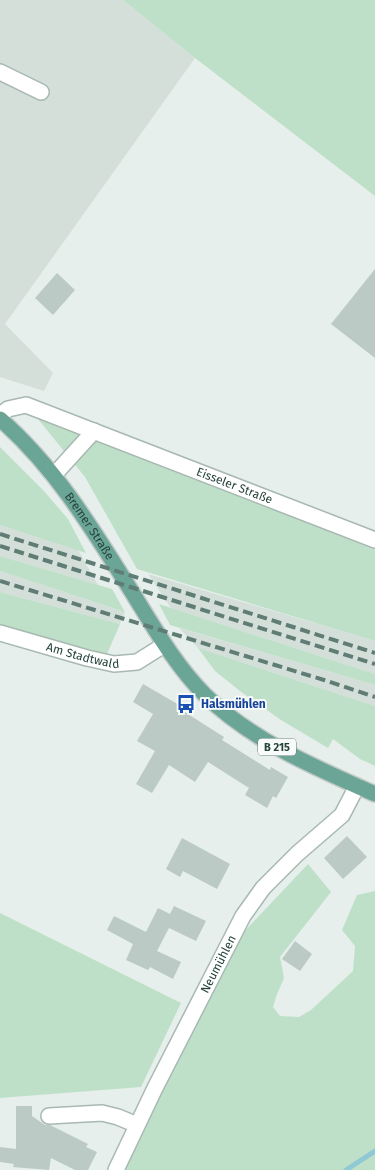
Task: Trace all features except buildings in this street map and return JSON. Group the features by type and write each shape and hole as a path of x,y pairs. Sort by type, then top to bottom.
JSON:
{"main road":[{"name":"Bremer Straße","path":"0,419 24,440 54,475 104,548 164,645"},
{"name":"B 215","path":"164,645 204,694 246,728 276,746 375,794"}],"street":[{"path":"0,72 41,92"},
{"name":"Eisseler Straße","path":"0,415 8,409 26,405 375,540"},
{"path":"54,475 94,430"},
{"name":"Am Stadtwald","path":"0,633 114,664 137,662 164,645"},
{"name":"Neumühlen","path":"116,1170 136,1126 243,916 263,888 297,854 342,815 357,786"},
{"path":"49,1116 102,1113 118,1117 136,1126"}],"shaded area":[{"path":"0,0 123,0 195,58 5,324 53,373 44,391 0,377"},
{"path":"0,525 78,550 98,585 0,556"},
{"path":"0,571 125,612 120,624 0,592"},
{"path":"148,574 375,641 375,674 171,608"},
{"path":"179,628 375,685 375,706 198,648"}],"green space":[{"path":"123,0 375,0 375,196 195,58"},
{"path":"38,419 118,446 375,550 375,641 137,569 85,477"},
{"path":"0,447 43,490 68,519 86,553 0,525"},
{"path":"0,556 112,589 125,612 0,571"},
{"path":"0,592 120,624 107,654 51,642 0,625"},
{"path":"159,604 375,674 375,685 170,625"},
{"path":"198,648 375,706 375,766 360,759 333,739 328,748 281,720 215,671"},
{"path":"308,864 331,892 280,957 284,978 273,1007 280,1016 299,1017 311,1010 353,971 355,946 342,930 357,895 375,891 375,1170 123,1170 241,935"},
{"path":"0,913 181,1003 141,1087 0,1098"}],"waterway":[{"path":"346,1170 375,1151"}],"railway":[{"path":"0,534 375,653"},
{"path":"0,546 375,664"},
{"path":"0,581 375,697"}],"place":[{"name":"Halsmühlen","path":"186,704"}]}
